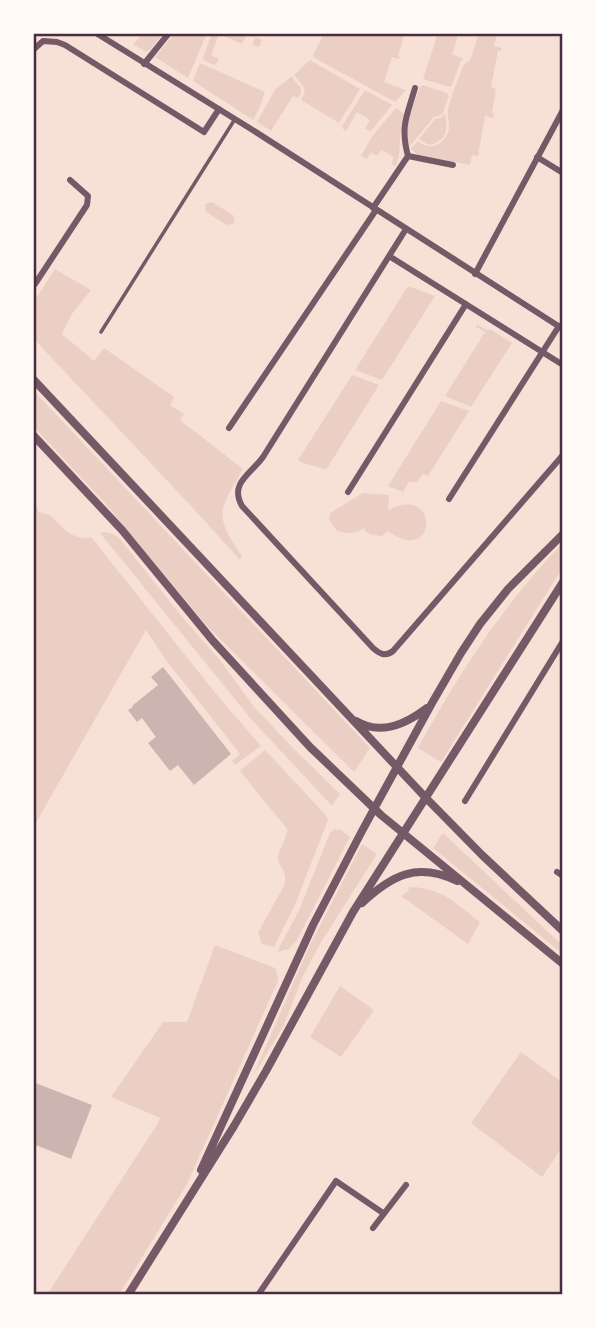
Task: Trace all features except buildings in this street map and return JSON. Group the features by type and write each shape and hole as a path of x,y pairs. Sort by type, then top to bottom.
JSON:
{"street":[{"path":"96,33 561,328 449,499"},
{"path":"144,64 169,33"},
{"path":"33,50 43,41 65,45 204,132 219,109"},
{"path":"229,428 408,156 404,127 415,88"},
{"path":"475,274 563,110"},
{"path":"408,156 453,164"},
{"path":"537,157 563,173"},
{"path":"33,284 87,205 88,196 69,180"},
{"path":"406,229 263,457 240,484 238,494 242,506 373,648 388,654 563,455"},
{"path":"389,256 563,366"},
{"path":"348,492 466,304"},
{"path":"33,379 396,767 482,855 563,931"},
{"path":"33,435 122,530 181,604 310,747 403,833 563,964"},
{"path":"193,1189 293,965 432,703 480,624 508,589 563,534"},
{"path":"128,1295 266,1071 353,912 563,582"},
{"path":"465,801 563,641"},
{"path":"346,713 368,727 384,729 400,725 432,703"},
{"path":"353,912 386,882 414,872 443,875 475,891"},
{"path":"258,1295 336,1181 383,1213"},
{"path":"373,1227 406,1185"}],"lane":[{"path":"101,332 235,119"}],"shaded area":[{"path":"143,33 163,33 146,52 133,44"},
{"path":"175,33 207,33 188,78 155,57"},
{"path":"212,33 246,33 262,40 259,47 252,45 255,38 247,34 242,44 219,34 211,55 219,59 214,65 203,60"},
{"path":"324,33 405,33 398,56 400,57 392,57 384,82 406,90 395,102 313,57"},
{"path":"438,33 458,37 452,54 464,59 450,87 423,79"},
{"path":"479,33 497,33 494,46 501,48 501,51 498,51 491,87 496,89 494,114 493,118 485,116 478,156 472,155 470,165 417,155 411,148 418,141 427,146 435,146 446,137 450,101 464,64 470,60"},
{"path":"310,60 360,89 339,123 301,100 305,91 294,75"},
{"path":"200,63 265,92 253,120 193,81"},
{"path":"292,76 301,88 300,94 298,98 293,96 271,131 257,122 275,90"},
{"path":"423,85 449,96 442,115 434,117 410,146 408,124"},
{"path":"365,90 392,105 371,131 365,129 370,120 357,112 346,131 342,126"},
{"path":"396,108 405,115 396,166 391,164 394,157 381,150 377,156 371,152 367,159 361,156 373,135"},
{"path":"445,114 446,130 440,141 429,145 419,139 435,119"},
{"path":"212,202 233,215 235,223 227,225 206,212 205,204"},
{"path":"55,269 91,290 72,314 62,334 94,361 104,348 174,397 170,405 184,414 180,420 243,469 224,504 223,512 227,531 242,556 240,560 33,338 33,300"},
{"path":"408,286 435,296 382,380 355,370"},
{"path":"477,324 512,343 471,407 445,396 485,332 476,327"},
{"path":"352,375 379,385 326,470 298,460"},
{"path":"33,390 370,748 354,772 206,625 105,503 33,426"},
{"path":"441,401 469,411 428,476 423,474 417,482 409,482 403,492 388,486"},
{"path":"363,493 389,495 388,510 405,505 418,507 426,524 423,533 416,540 404,540 388,531 382,536 372,535 364,528 350,533 336,530 329,519 330,513"},
{"path":"33,503 39,512 50,515 67,532 81,538 91,537 261,746 235,765 232,761 240,754 166,660 146,630 33,828"},
{"path":"106,532 119,538 219,659 255,708 340,794 332,806 251,719 100,533"},
{"path":"563,543 563,567 441,762 418,748 483,641 521,590"},
{"path":"265,750 328,820 294,907 274,947 262,944 258,933 285,884 285,875 277,858 288,830 240,771"},
{"path":"335,829 350,837 297,940 289,949 277,952 299,910 330,833"},
{"path":"443,833 563,946 563,954 433,848"},
{"path":"362,844 377,854 320,944 302,978 284,1025 252,1078 308,949"},
{"path":"410,887 440,894 480,922 468,944 401,896"},
{"path":"215,945 275,968 278,981 187,1184 119,1295 47,1295 160,1118 111,1097 163,1022 187,1022"},
{"path":"340,986 374,1010 341,1057 310,1037"},
{"path":"521,1052 563,1083 563,1146 542,1177 471,1123"}]}
